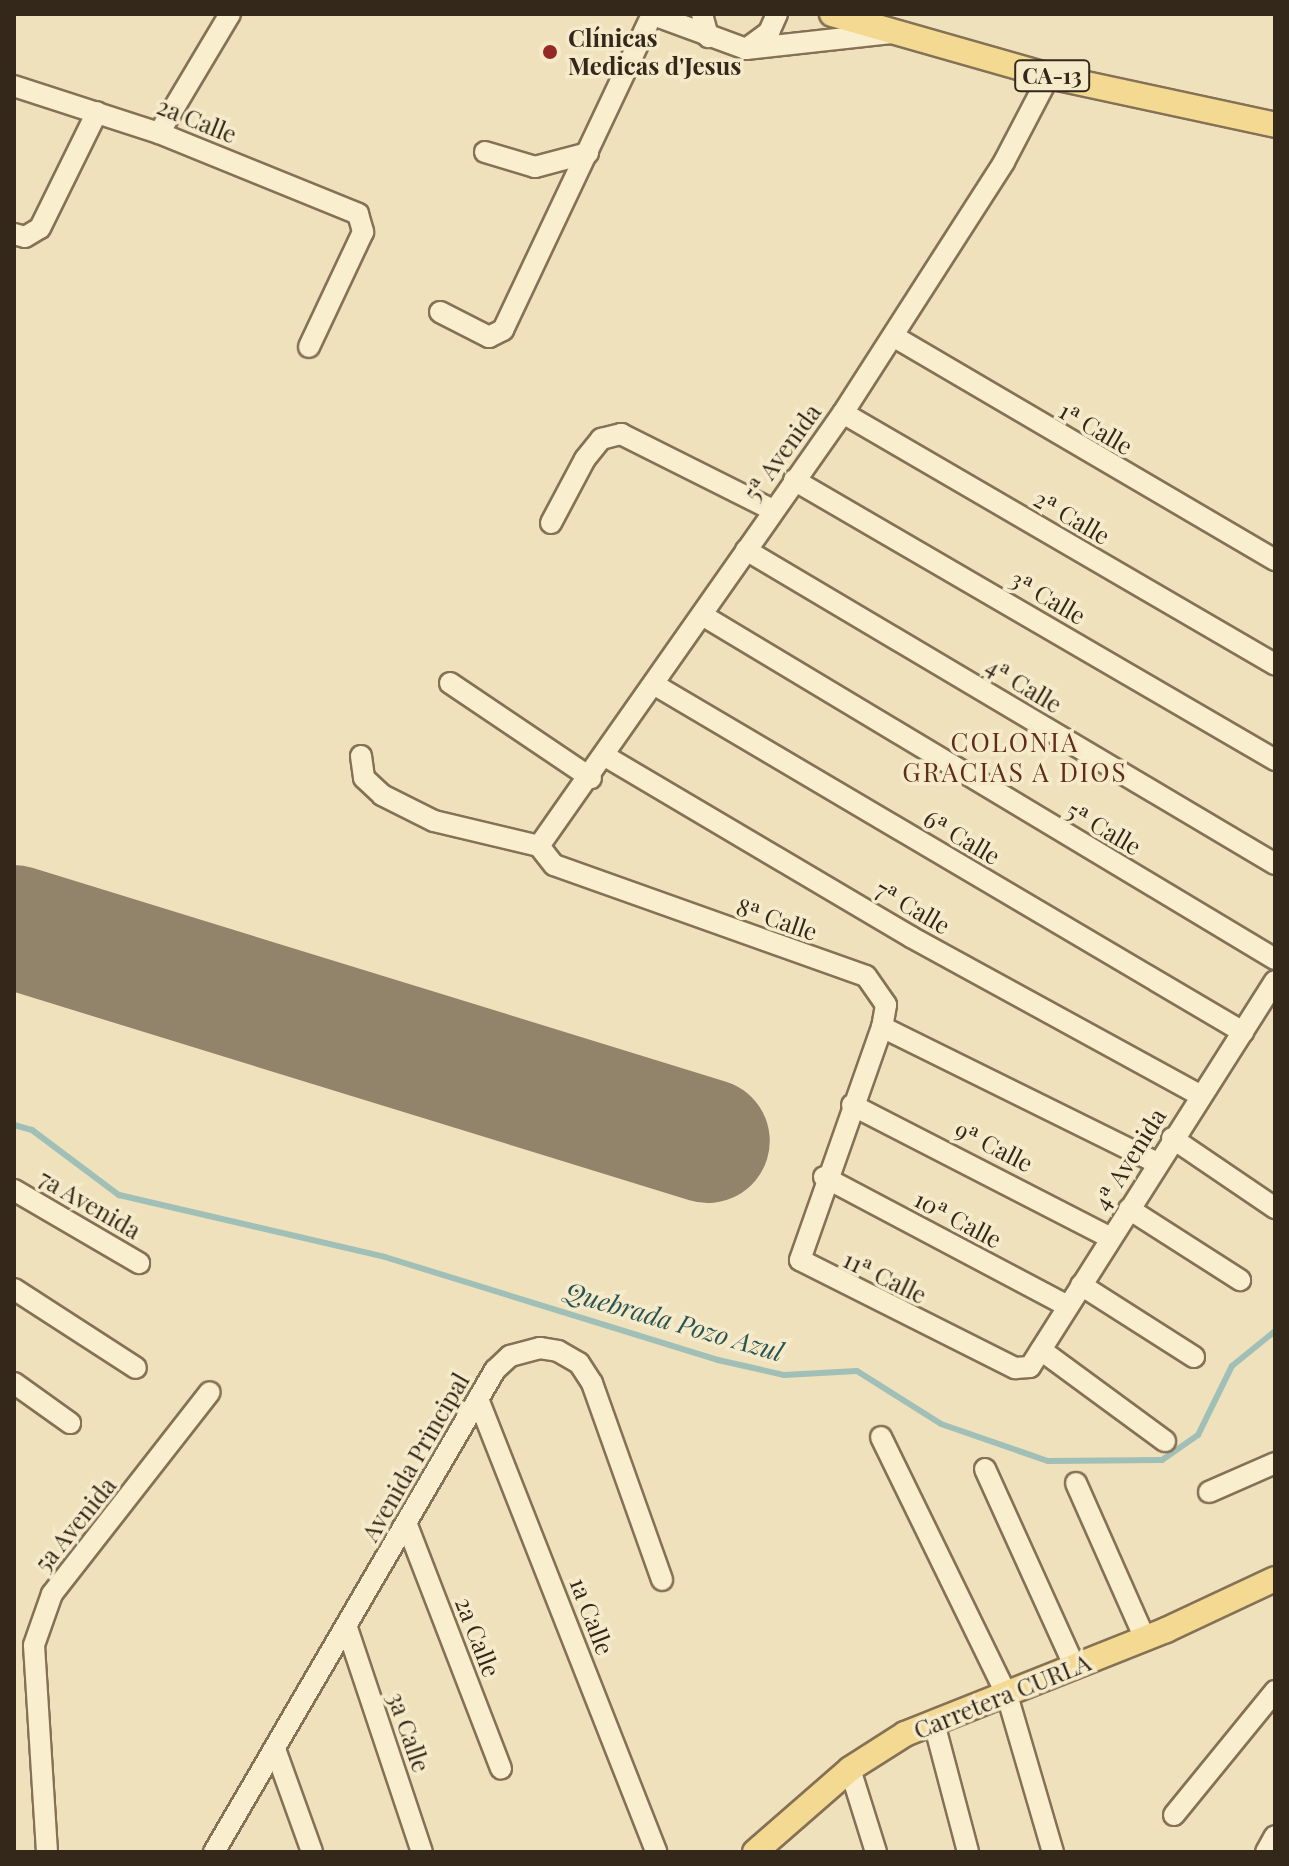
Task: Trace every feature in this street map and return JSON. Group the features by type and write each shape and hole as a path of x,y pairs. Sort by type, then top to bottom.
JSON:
{"main road":[{"name":"CA-13","path":"832,14 906,31 1049,76 1275,125"},
{"name":"Carretera CURLA","path":"755,1852 850,1769 934,1723 1145,1639 1275,1579"}],"street":[{"path":"159,133 230,14"},
{"path":"440,312 497,337 588,153 651,14 746,49 906,31"},
{"path":"702,14 708,37"},
{"path":"746,49 769,32 777,14"},
{"path":"875,14 906,31"},
{"name":"5ª Avenida","path":"539,846 591,778 771,509 843,413 1004,162 1049,76"},
{"name":"2a Calle","path":"14,86 159,133 358,214 363,232 309,347"},
{"path":"24,233 46,219 97,112"},
{"path":"485,152 535,167 588,153"},
{"name":"1ª Calle","path":"893,336 1275,560"},
{"name":"2ª Calle","path":"843,413 1275,664"},
{"path":"551,523 585,459 601,439 621,434 771,509"},
{"name":"3ª Calle","path":"794,480 1275,760"},
{"name":"4ª Calle","path":"746,550 1275,864"},
{"name":"5ª Calle","path":"702,615 1275,959"},
{"path":"450,683 591,778"},
{"name":"6ª Calle","path":"655,685 1243,1032"},
{"path":"361,756 364,778 382,795 434,821 500,842 539,846"},
{"name":"7ª Calle","path":"605,756 911,937 1199,1095"},
{"name":"8ª Calle","path":"539,846 554,865 866,976 886,1005 882,1027"},
{"name":"4ª Avenida","path":"1036,1359 1199,1095 1275,981"},
{"path":"824,1177 882,1027 1157,1163"},
{"name":"9ª Calle","path":"852,1105 1111,1238"},
{"path":"1172,1138 1275,1208"},
{"name":"10ª Calle","path":"824,1177 1068,1306"},
{"name":"11ª Calle","path":"824,1177 803,1265 1015,1368 1036,1359"},
{"name":"7a Avenida","path":"14,1190 139,1263"},
{"path":"1129,1209 1240,1280"},
{"path":"1081,1285 1194,1357"},
{"path":"14,1289 136,1368"},
{"name":"Avenida Principal","path":"214,1852 495,1370 523,1350 558,1351 579,1363 602,1405 662,1580"},
{"path":"1036,1359 1165,1441"},
{"path":"14,1383 70,1423"},
{"name":"5a Avenida","path":"47,1852 34,1645 52,1594 210,1392"},
{"name":"1a Calle","path":"478,1399 656,1852"},
{"path":"881,1437 1007,1695 1026,1742 1053,1852"},
{"path":"1209,1492 1275,1463"},
{"path":"985,1469 1075,1667"},
{"path":"1076,1483 1145,1639"},
{"name":"2a Calle","path":"407,1525 501,1768"},
{"name":"3a Calle","path":"347,1628 422,1852"},
{"path":"1174,1815 1275,1691"},
{"path":"934,1723 968,1852"},
{"path":"275,1749 312,1852"},
{"path":"850,1769 876,1852"},
{"path":"1266,1852 1275,1836"}],"waterway":[{"name":"Quebrada Pozo Azul","path":"14,1125 32,1130 119,1195 385,1257 718,1360 784,1375 857,1371 941,1424 1048,1461 1162,1460 1198,1435 1232,1366 1275,1331"}],"runway":[{"path":"14,927 708,1141"}],"place":[{"name":"Clínicas Medicas d'Jesus","path":"550,52"}],"district":[{"name":"COLONIA GRACIAS A DIOS","path":"1015,757"}]}
